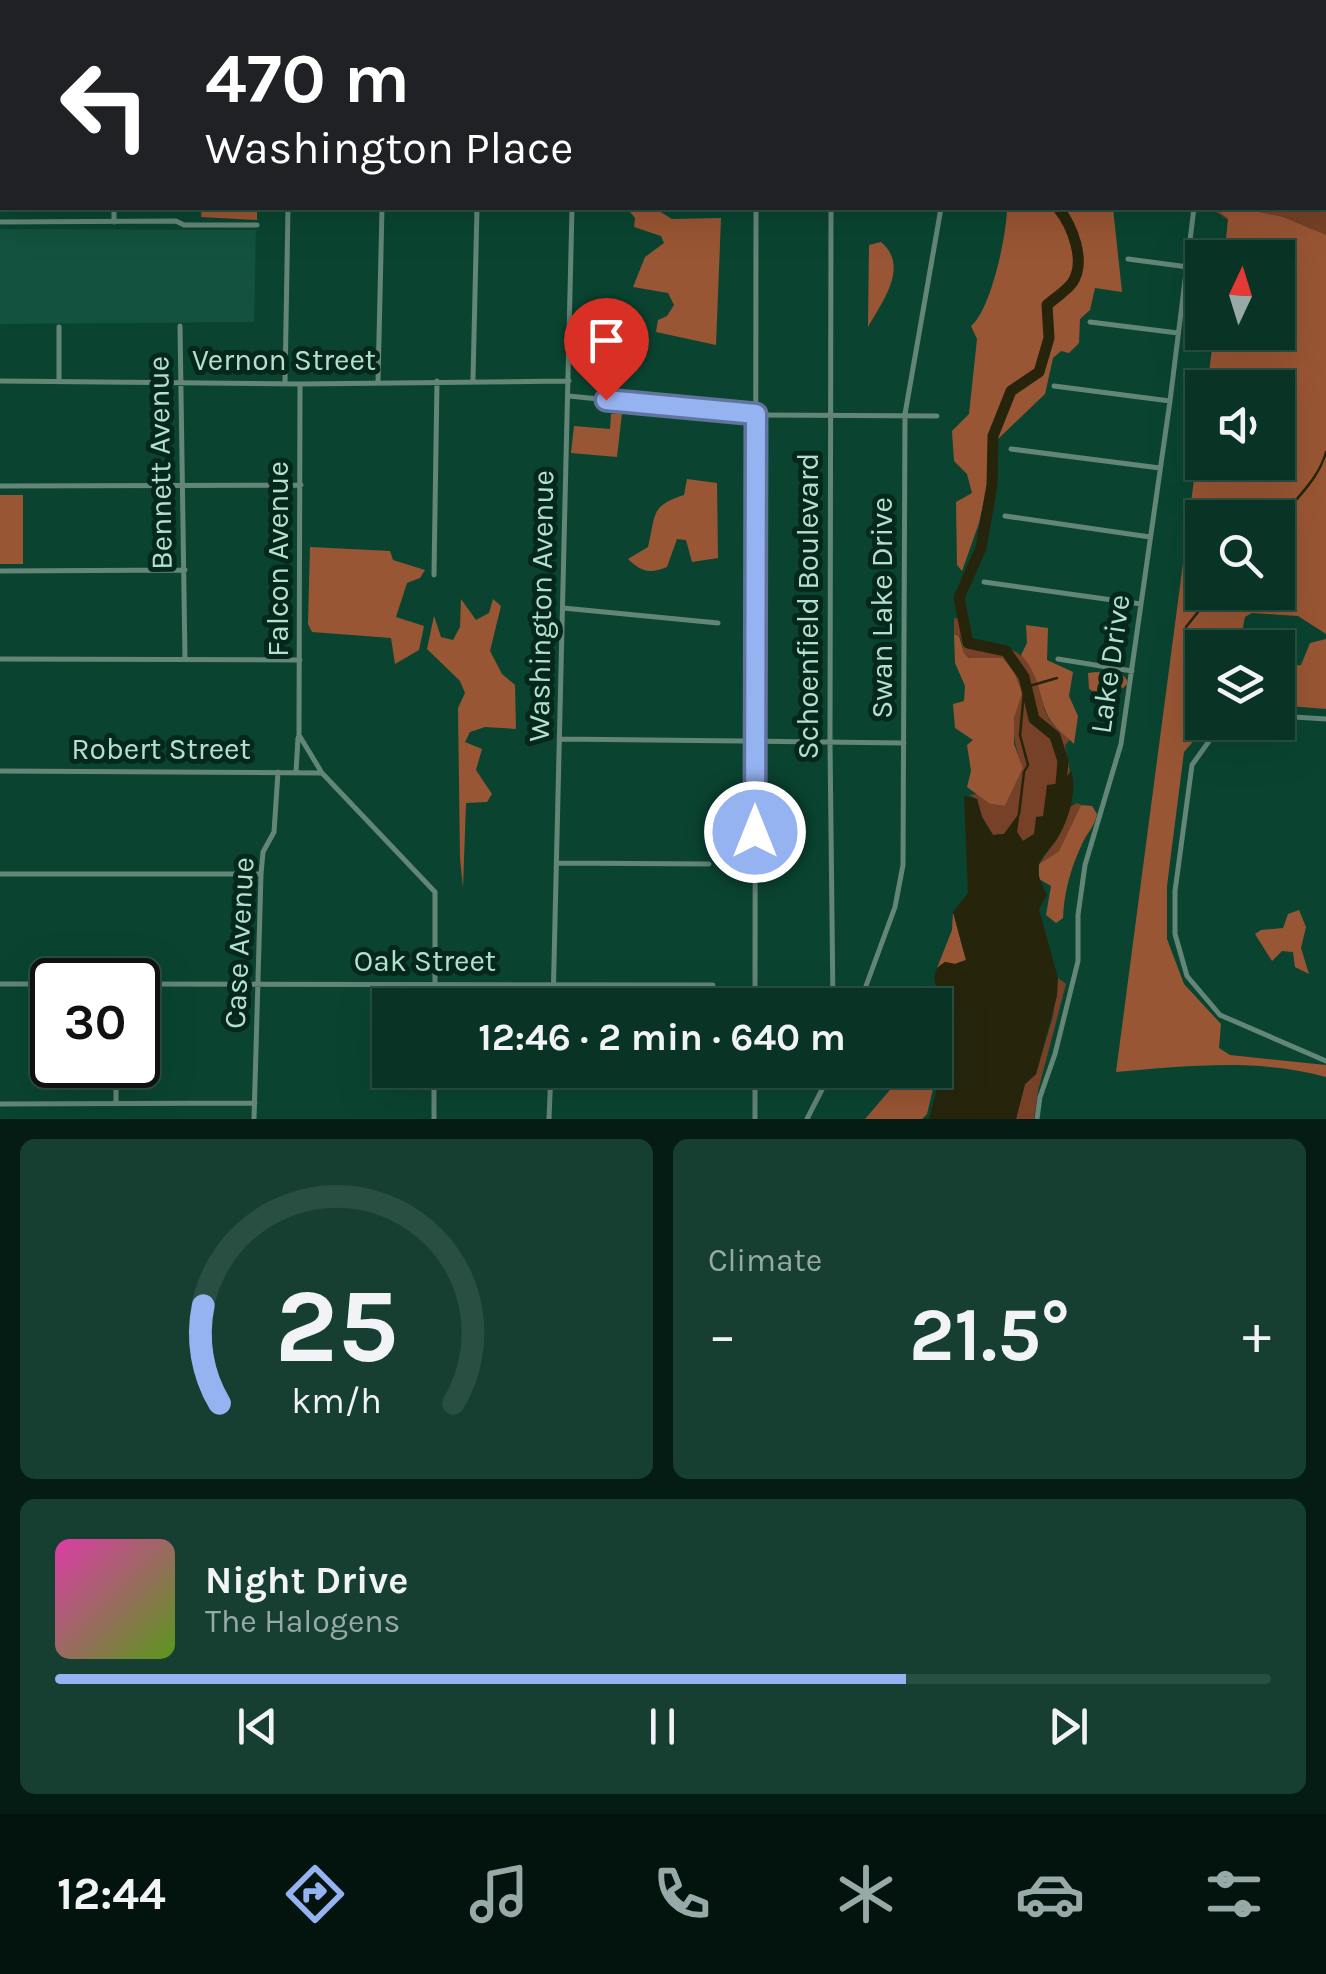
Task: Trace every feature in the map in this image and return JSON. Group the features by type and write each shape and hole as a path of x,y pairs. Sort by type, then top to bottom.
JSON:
{"street":[{"path":"114,210 114,222"},
{"path":"285,383 288,210"},
{"path":"378,382 382,210"},
{"path":"473,380 477,210"},
{"name":"Washington Avenue","path":"553,988 572,210"},
{"path":"755,988 756,210"},
{"name":"Schoenfield Boulevard","path":"831,210 834,988"},
{"name":"Swan Lake Drive","path":"865,988 900,883 905,414 941,210"},
{"name":"Lake Drive","path":"1191,240 1194,210"},
{"path":"0,222 176,221 184,225 257,226"},
{"path":"1128,259 1185,267"},
{"name":"Lake Drive","path":"1037,1119 1078,961 1078,915 1085,865 1115,772 1185,287"},
{"path":"1090,322 1178,334"},
{"name":"Bennett Avenue","path":"180,326 185,659"},
{"path":"59,327 59,382"},
{"name":"Vernon Street","path":"0,381 569,381"},
{"path":"434,574 437,381"},
{"name":"Falcon Avenue","path":"296,772 300,384"},
{"path":"1054,386 1170,402"},
{"path":"568,396 756,414 937,416"},
{"path":"1010,448 1160,468"},
{"path":"0,486 301,485"},
{"path":"1005,516 1150,537"},
{"path":"0,571 185,570"},
{"path":"984,582 1141,604"},
{"path":"564,608 718,623"},
{"path":"1058,659 1132,671"},
{"path":"0,660 300,660"},
{"path":"1295,717 1326,719"},
{"path":"298,735 322,773 435,892 435,988"},
{"path":"560,739 904,742"},
{"path":"1210,740 1192,765 1175,891 1175,934 1187,976 1220,1014 1326,1061"},
{"name":"Robert Street","path":"0,772 322,773"},
{"name":"Case Avenue","path":"254,1119 261,874 263,852 274,832 278,772"},
{"path":"556,863 709,864"},
{"path":"0,874 261,874"},
{"path":"0,984 30,984"},
{"name":"Oak Street","path":"160,984 714,985"},
{"path":"116,1088 116,1103"},
{"path":"434,1088 434,1119"},
{"path":"550,1119 551,1088"},
{"path":"755,1088 755,1119"},
{"path":"806,1119 822,1088"},
{"path":"0,1104 254,1103"}],"shaded area":[{"path":"202,210 257,210 257,220 201,217"},
{"path":"629,210 657,210 672,219 721,218 716,345 656,332 658,320 667,316 674,305 668,293 633,287 645,257 664,243 661,236 634,227 635,218"},
{"path":"1007,210 1113,210 1122,292 1095,288 1090,310 1080,319 1079,343 1069,353 1061,351 1053,358 1045,394 998,439 979,523 962,571 957,565 956,502 972,493 967,474 954,461 952,431 969,414 977,339 971,326 991,288"},
{"path":"1213,210 1326,210 1326,283 1295,263 1295,240 1259,240"},
{"path":"1219,210 1249,210 1283,217 1326,235 1326,634 1298,616 1252,613 1245,617 1242,630 1185,630 1185,740 1194,740 1184,752 1167,886 1167,939 1184,984 1221,1024 1219,1048 1230,1055 1326,1065 1326,1077 1248,1065 1116,1072 1185,548 1185,610 1295,610 1295,500 1191,500 1194,480 1295,480 1295,370 1209,370 1212,350 1295,350 1295,240 1226,240 1228,219"},
{"path":"0,229 256,230 254,322 0,324"},
{"path":"881,242 893,262 893,273 868,327 869,245"},
{"path":"622,413 617,457 571,453 574,426 610,429 611,414"},
{"path":"687,479 717,483 718,558 692,562 686,540 677,539 667,567 642,569 628,559 648,547 656,513 665,503 684,495"},
{"path":"0,495 23,495 23,564 0,564"},
{"path":"310,547 390,551 393,560 425,570 420,578 407,583 396,617 424,626 419,650 395,664 391,638 312,632 308,624"},
{"path":"461,599 476,620 489,613 493,599 501,606 490,651 502,674 515,685 516,729 485,727 470,732 465,742 482,749 476,770 492,794 487,802 466,803 463,888 458,708 465,693 460,681 427,649 434,616 441,637 453,640 460,627"},
{"path":"954,618 962,619 966,632 979,643 1004,647 1024,658 1034,672 1050,720 1070,740 1065,745 1070,772 1034,834 1023,841 1017,832 1018,815 1004,834 993,835 977,799 969,795 977,794 990,804 1005,806 1023,768 1014,733 1018,682 1015,674 964,653 960,636 954,634"},
{"path":"1026,625 1048,628 1047,660 1073,672 1069,696 1078,716 1074,744 1049,718 1035,677 1021,655 1027,643"},
{"path":"954,634 959,636 969,658 1003,658 1022,693 1014,718 1014,744 1023,768 1005,806 990,804 967,787 971,771 967,745 973,740 955,728 953,704 964,701 965,686 955,663"},
{"path":"1326,639 1326,709 1295,706 1295,666 1301,665 1310,643"},
{"path":"1088,673 1122,674 1127,684 1114,693 1094,692 1089,689"},
{"path":"1071,771 1073,797 1068,815 1038,869 1047,895 1039,909 1058,978 1057,996 1036,1074 1025,1084 1016,1119 929,1119 937,1088 952,1088 952,988 936,988 934,978 937,968 945,962 966,960 953,912 968,893 964,796 977,799 993,835 1004,834 1020,812 1017,832 1023,841 1034,834 1036,817 1043,816 1047,785 1062,783"},
{"path":"1081,805 1059,851 1039,864 1058,837 1070,807"},
{"path":"1081,805 1092,806 1097,814 1071,871 1063,918 1056,923 1046,915 1051,886 1039,879 1039,864 1059,851"},
{"path":"1299,910 1306,927 1301,948 1309,974 1295,967 1293,952 1282,951 1272,961 1255,934 1283,928 1288,914"},
{"path":"953,912 966,960 945,962 937,968 952,930"},
{"path":"1058,978 1066,984 1034,1119 1016,1119 1025,1084 1036,1074 1053,1016"},
{"path":"892,1088 933,1088 922,1119 865,1119"}],"waterway":[{"path":"1059,210 1076,244 1076,274 1070,286 1047,305 1049,338 1039,372 1011,391 993,436 992,485 981,548 959,598 968,643 1006,651 1024,677 1034,719 1055,736 1063,761 1060,795"},
{"path":"1295,501 1326,452"},
{"path":"1186,627 1200,610"},
{"path":"1019,814 1028,765 1020,735 1024,692 1026,687 1057,678"}],"route":[{"path":"606,400 756,414 755,832"}]}
